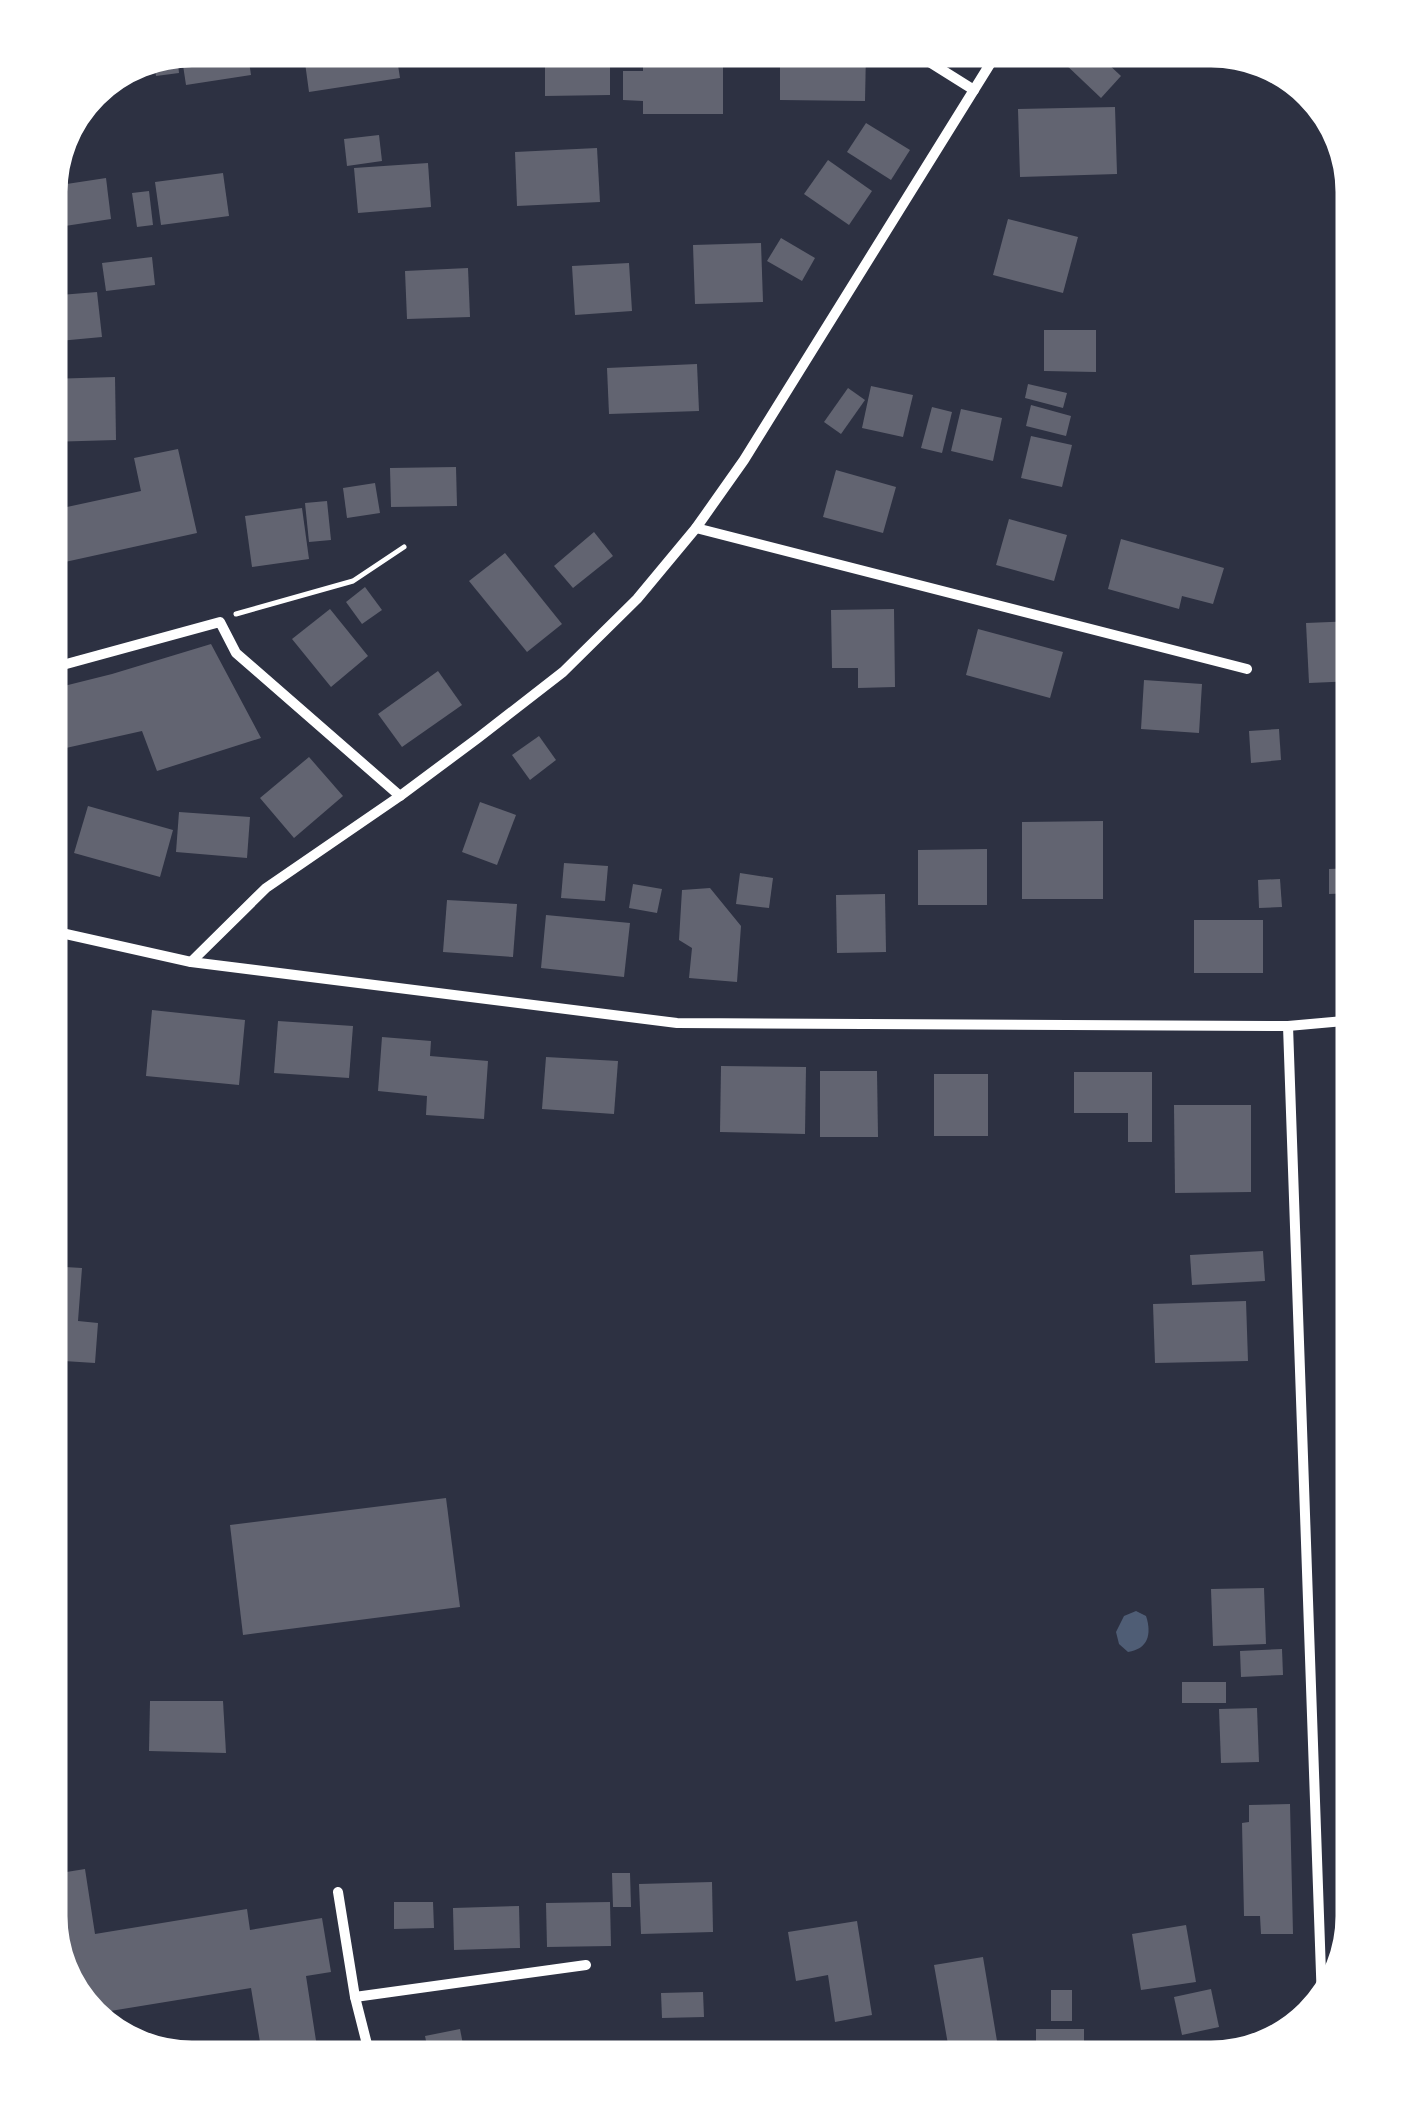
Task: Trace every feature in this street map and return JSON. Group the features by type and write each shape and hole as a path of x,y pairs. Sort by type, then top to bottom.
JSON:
{"street":[{"path":"934,65 974,90"},
{"path":"191,962 266,888 400,796 563,672 637,599 696,528 744,460 989,65"},
{"path":"696,528 1247,669"},
{"path":"65,664 220,622 236,653 400,796"},
{"path":"65,934 191,962 677,1023 1288,1026 1338,1022"},
{"path":"1288,1026 1321,1979"},
{"path":"338,1892 367,2043"},
{"path":"355,1997 586,1965"}],"path":[{"path":"220,622 238,613 353,581 404,547"}],"water":[{"path":"1136,1611 1146,1616 1148,1635 1140,1648 1128,1652 1119,1644 1116,1632 1124,1616"}],"building":[{"path":"250,65 251,75 186,85 183,66"},
{"path":"305,65 398,65 400,78 309,92"},
{"path":"545,65 610,65 610,95 545,96"},
{"path":"643,65 723,65 723,114 643,114 643,101 623,100 623,71 643,71"},
{"path":"780,65 866,65 865,101 780,100"},
{"path":"1066,65 1109,65 1121,76 1101,98"},
{"path":"178,66 179,73 156,76 155,71"},
{"path":"1115,107 1117,174 1020,177 1018,109"},
{"path":"866,123 910,150 891,180 847,152"},
{"path":"379,135 382,161 347,166 344,139"},
{"path":"597,148 600,202 517,206 515,152"},
{"path":"828,160 872,191 849,225 804,194"},
{"path":"428,163 431,207 358,213 354,168"},
{"path":"223,173 229,216 161,225 155,182"},
{"path":"106,178 111,219 65,226 65,184"},
{"path":"149,191 153,225 137,227 132,193"},
{"path":"1008,219 1078,237 1063,293 993,275"},
{"path":"781,238 815,258 802,281 767,261"},
{"path":"761,243 763,302 695,304 693,245"},
{"path":"152,257 155,285 106,291 102,263"},
{"path":"629,263 632,311 575,315 572,266"},
{"path":"468,268 470,317 407,319 405,271"},
{"path":"97,292 102,337 65,340 65,295"},
{"path":"1044,330 1096,330 1096,372 1044,371"},
{"path":"697,364 699,411 609,414 607,368"},
{"path":"115,377 116,440 65,442 65,378"},
{"path":"1028,384 1067,393 1063,408 1025,398"},
{"path":"871,386 913,395 903,437 862,428"},
{"path":"848,388 865,400 841,434 824,422"},
{"path":"1031,405 1071,416 1066,436 1026,426"},
{"path":"932,407 952,412 942,453 921,448"},
{"path":"961,409 1002,418 993,461 951,451"},
{"path":"1031,436 1072,445 1062,487 1021,478"},
{"path":"178,449 197,533 65,562 65,507 141,491 134,458"},
{"path":"456,467 457,506 391,507 390,468"},
{"path":"836,470 896,487 883,533 823,517"},
{"path":"375,483 380,513 347,518 343,488"},
{"path":"327,501 331,540 309,542 305,503"},
{"path":"302,508 309,559 252,567 245,516"},
{"path":"1009,519 1067,535 1054,581 996,565"},
{"path":"594,532 613,556 573,588 554,566"},
{"path":"1121,539 1224,568 1213,604 1182,596 1179,609 1108,589"},
{"path":"505,553 562,624 527,652 469,581"},
{"path":"365,587 382,610 362,624 346,602"},
{"path":"330,609 368,656 331,687 292,639"},
{"path":"894,609 895,687 858,688 858,668 832,668 831,610"},
{"path":"1338,622 1338,682 1309,683 1306,623"},
{"path":"978,629 1063,652 1050,698 966,675"},
{"path":"211,644 261,738 157,771 142,731 65,748 65,686"},
{"path":"438,671 462,705 402,747 378,714"},
{"path":"1144,680 1202,684 1199,733 1141,729"},
{"path":"1279,729 1281,760 1251,763 1249,731"},
{"path":"539,736 556,760 530,780 512,755"},
{"path":"309,757 343,796 294,838 260,798"},
{"path":"480,802 516,815 497,865 462,852"},
{"path":"88,806 173,830 160,877 74,853"},
{"path":"179,812 250,817 247,858 176,852"},
{"path":"1103,821 1103,899 1022,899 1022,822"},
{"path":"987,849 987,905 918,905 918,850"},
{"path":"564,863 608,866 605,901 561,898"},
{"path":"1329,869 1338,869 1338,894 1329,894"},
{"path":"740,873 773,878 769,908 736,904"},
{"path":"1280,879 1282,907 1259,908 1258,880"},
{"path":"633,884 662,889 657,913 629,908"},
{"path":"710,888 741,926 737,982 689,978 692,948 679,940 682,890"},
{"path":"885,894 886,952 837,953 836,895"},
{"path":"447,900 517,904 513,957 443,952"},
{"path":"546,915 630,923 624,977 541,968"},
{"path":"1336,915 1338,915 1338,965"},
{"path":"1194,920 1263,920 1263,973 1194,973"},
{"path":"152,1010 245,1020 239,1085 146,1076"},
{"path":"278,1021 353,1026 349,1078 274,1073"},
{"path":"382,1037 431,1041 430,1056 488,1061 484,1119 426,1115 427,1096 378,1091"},
{"path":"546,1057 618,1061 614,1114 542,1109"},
{"path":"721,1066 806,1067 805,1134 720,1132"},
{"path":"820,1071 877,1071 878,1137 820,1137"},
{"path":"1074,1072 1152,1072 1152,1142 1128,1142 1128,1113 1074,1113"},
{"path":"934,1074 988,1074 988,1136 934,1136"},
{"path":"1174,1105 1251,1105 1251,1192 1175,1193"},
{"path":"1263,1251 1265,1281 1192,1285 1190,1255"},
{"path":"65,1267 82,1268 78,1321 98,1323 95,1363 65,1361"},
{"path":"1246,1301 1248,1361 1155,1363 1153,1304"},
{"path":"446,1498 460,1607 243,1635 230,1525"},
{"path":"1264,1588 1266,1644 1213,1646 1211,1589"},
{"path":"1282,1649 1283,1675 1241,1677 1240,1651"},
{"path":"1182,1682 1226,1682 1226,1703 1182,1703"},
{"path":"150,1701 223,1701 226,1753 149,1751"},
{"path":"1257,1708 1259,1762 1221,1763 1219,1709"},
{"path":"1290,1804 1293,1934 1261,1934 1260,1916 1244,1916 1242,1823 1249,1822 1249,1805"},
{"path":"85,1869 95,1934 247,1909 250,1930 322,1918 331,1972 306,1976 316,2043 260,2043 251,1988 108,2011 82,1979 69,1949 65,1872"},
{"path":"612,1873 630,1873 631,1907 613,1907"},
{"path":"712,1882 713,1932 641,1934 639,1884"},
{"path":"394,1902 433,1902 434,1928 394,1929"},
{"path":"610,1902 611,1946 547,1947 546,1903"},
{"path":"519,1906 520,1948 454,1950 453,1908"},
{"path":"857,1921 872,2015 835,2022 828,1975 796,1981 788,1932"},
{"path":"1186,1925 1196,1982 1141,1990 1132,1934"},
{"path":"983,1957 998,2043 948,2043 934,1965"},
{"path":"1211,1989 1219,2027 1182,2035 1174,1997"},
{"path":"1051,1990 1072,1990 1072,2021 1051,2021"},
{"path":"703,1992 704,2017 662,2018 661,1993"},
{"path":"460,2029 463,2043 426,2043 425,2036"},
{"path":"1036,2029 1084,2029 1084,2043 1036,2043"}]}
